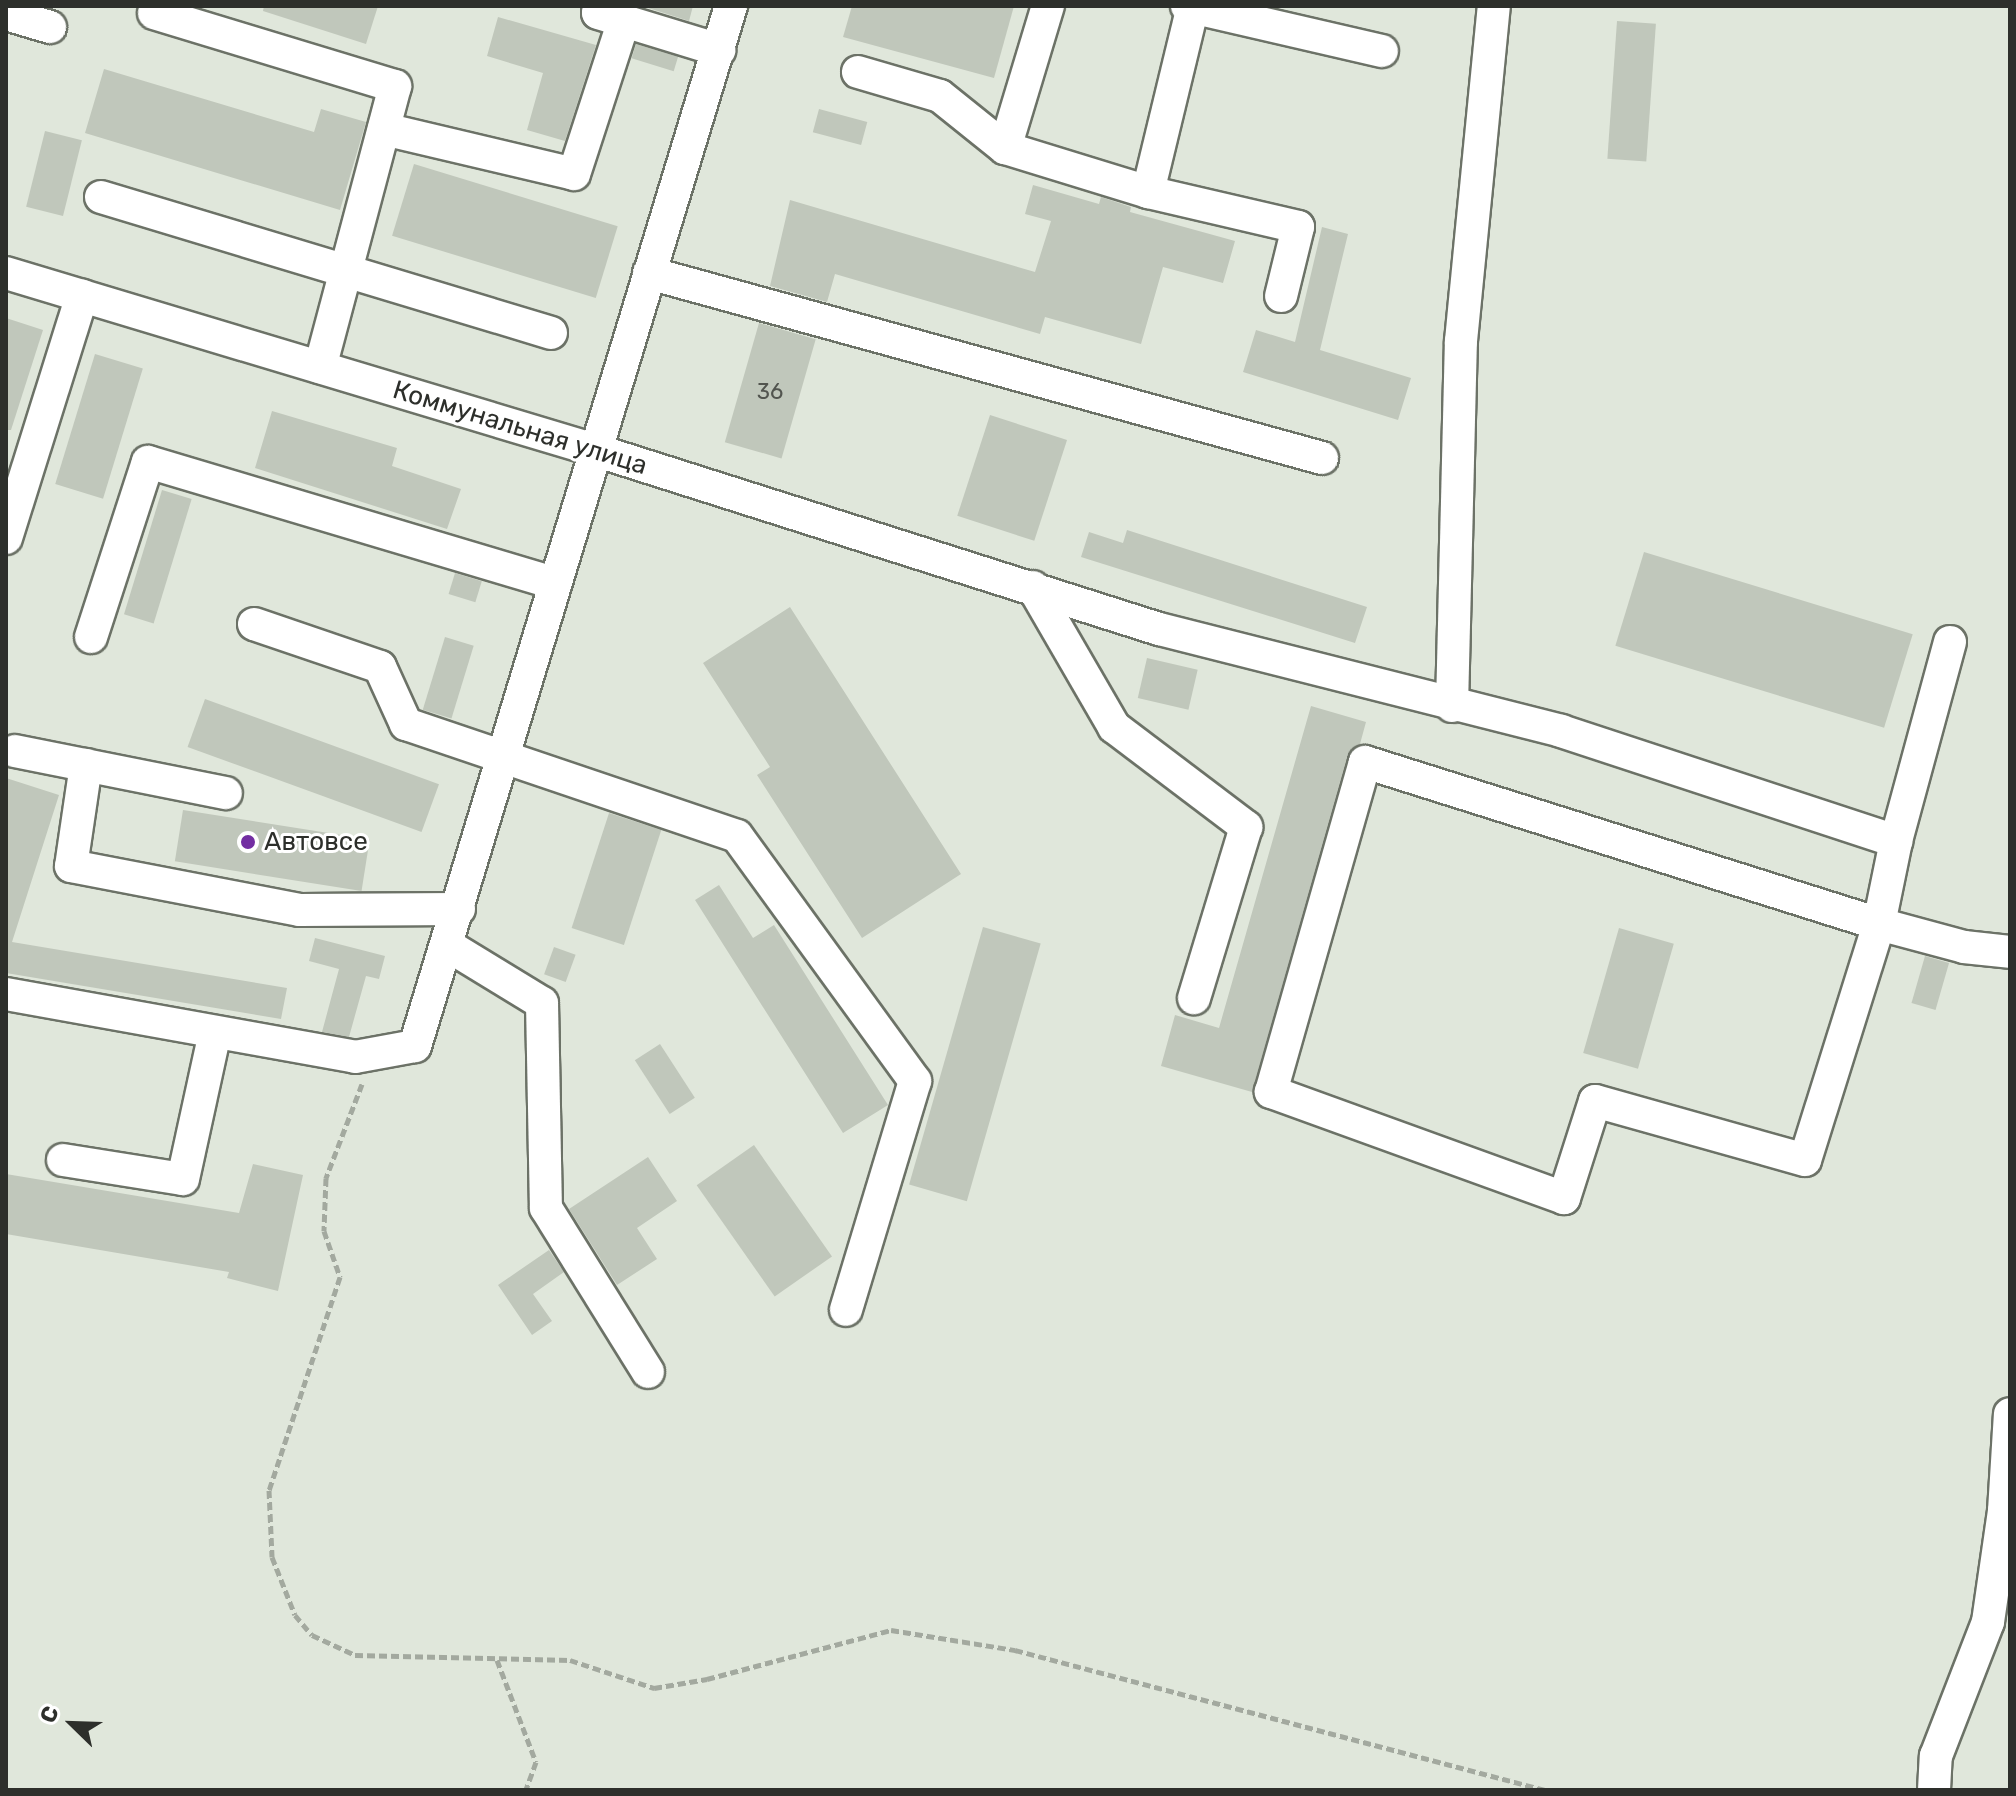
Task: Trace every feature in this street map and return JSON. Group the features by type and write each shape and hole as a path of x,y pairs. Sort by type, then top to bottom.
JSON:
{"street":[{"path":"6,994 355,1057 415,1046 506,755 555,583 731,6"},
{"path":"1005,148 1048,6"},
{"path":"1452,706 1461,341 1494,6"},
{"path":"1148,192 1191,7 1382,51"},
{"path":"154,13 395,86 320,367"},
{"path":"384,129 574,174 612,13 719,50"},
{"path":"6,14 50,27"},
{"path":"858,72 940,96 1005,148 1148,192 1298,227 1281,296"},
{"path":"101,197 551,333"},
{"name":"Коммунальная улица","path":"6,273 595,450 1159,629 1452,706 1561,731 1896,841"},
{"path":"649,273 1322,458"},
{"path":"6,538 82,296"},
{"path":"91,637 148,462 555,583"},
{"path":"1033,587 1114,727 1246,827 1194,998"},
{"path":"254,624 380,667 406,724 506,755 737,836 915,1081 846,1310"},
{"path":"1950,642 1896,841 1879,924 1805,1160 1595,1101 1564,1198 1271,1092 1365,762 1879,924 1964,947 2010,952"},
{"path":"15,751 226,793"},
{"path":"86,765 71,866 300,910 459,909"},
{"path":"447,945 542,1003 546,1208 648,1372"},
{"path":"63,1160 183,1179 215,1032"},
{"path":"1934,1790 1936,1756 1988,1622 2004,1511 2010,1414"}],"path":[{"path":"376,1054 326,1178 324,1231 340,1277 269,1490 272,1557 295,1615 312,1635 355,1655 570,1660 654,1688 707,1679 891,1630 1015,1650 1545,1790"},
{"path":"496,1659 536,1762 526,1790"}],"building":[{"path":"264,6 378,6 366,44 263,11"},
{"path":"642,6 693,6 689,21"},
{"path":"852,6 1014,6 994,78 843,37"},
{"path":"498,17 596,45 565,141 527,130 543,73 487,56"},
{"path":"1617,21 1656,24 1646,161 1607,159"},
{"path":"636,44 678,57 674,71 632,58"},
{"path":"104,69 314,132 321,109 366,122 340,210 85,133"},
{"path":"819,109 867,122 861,145 813,132"},
{"path":"45,131 82,140 63,216 26,207"},
{"path":"414,164 618,226 596,298 392,236"},
{"path":"1033,185 1099,204 1101,197 1131,207 1130,212 1235,241 1223,283 1163,267 1141,344 1045,317 1040,334 835,274 827,302 770,286 790,200 1035,272 1051,221 1025,214"},
{"path":"1322,227 1348,234 1320,350 1411,378 1398,420 1243,372 1256,330 1295,342"},
{"path":"6,318 43,330 11,430 6,430"},
{"path":"759,323 816,339 782,458 725,442"},
{"path":"95,354 143,369 103,499 55,484"},
{"path":"272,411 397,448 392,466 461,489 447,529 255,468"},
{"path":"990,415 1067,440 1034,541 957,516"},
{"path":"162,490 192,499 154,623 124,614"},
{"path":"1127,530 1367,607 1355,643 1081,557 1089,532 1123,543"},
{"path":"1644,552 1913,634 1884,728 1615,646"},
{"path":"455,573 482,581 475,602 449,594"},
{"path":"790,607 961,874 862,938 757,775 770,767 703,663"},
{"path":"445,637 474,646 451,718 423,710"},
{"path":"1147,658 1198,670 1188,710 1138,698"},
{"path":"205,699 439,784 422,832 188,747"},
{"path":"1311,706 1366,722 1360,744 1347,757 1252,1092 1161,1066 1175,1015 1219,1028"},
{"path":"6,778 59,795 12,942 287,988 281,1019 6,973"},
{"path":"183,810 370,840 362,891 175,861"},
{"path":"609,813 661,830 624,945 572,928"},
{"path":"719,885 753,938 774,925 888,1105 843,1133 695,900"},
{"path":"983,927 1041,944 967,1201 909,1185"},
{"path":"1619,928 1674,944 1638,1069 1583,1053"},
{"path":"315,938 385,956 379,979 366,976 349,1037 322,1032 339,969 309,961"},
{"path":"554,947 576,955 566,982 544,974"},
{"path":"1925,956 1949,963 1936,1010 1911,1003"},
{"path":"660,1044 695,1098 670,1114 635,1060"},
{"path":"754,1145 832,1256 775,1297 697,1185"},
{"path":"648,1157 677,1201 637,1228 657,1259 617,1285 569,1209"},
{"path":"253,1164 303,1175 278,1291 227,1278 229,1272 6,1234 6,1174 239,1213"},
{"path":"549,1250 564,1272 533,1294 552,1321 532,1335 498,1285"}],"place":[{"name":"Автовсе","path":"248,842"}]}
